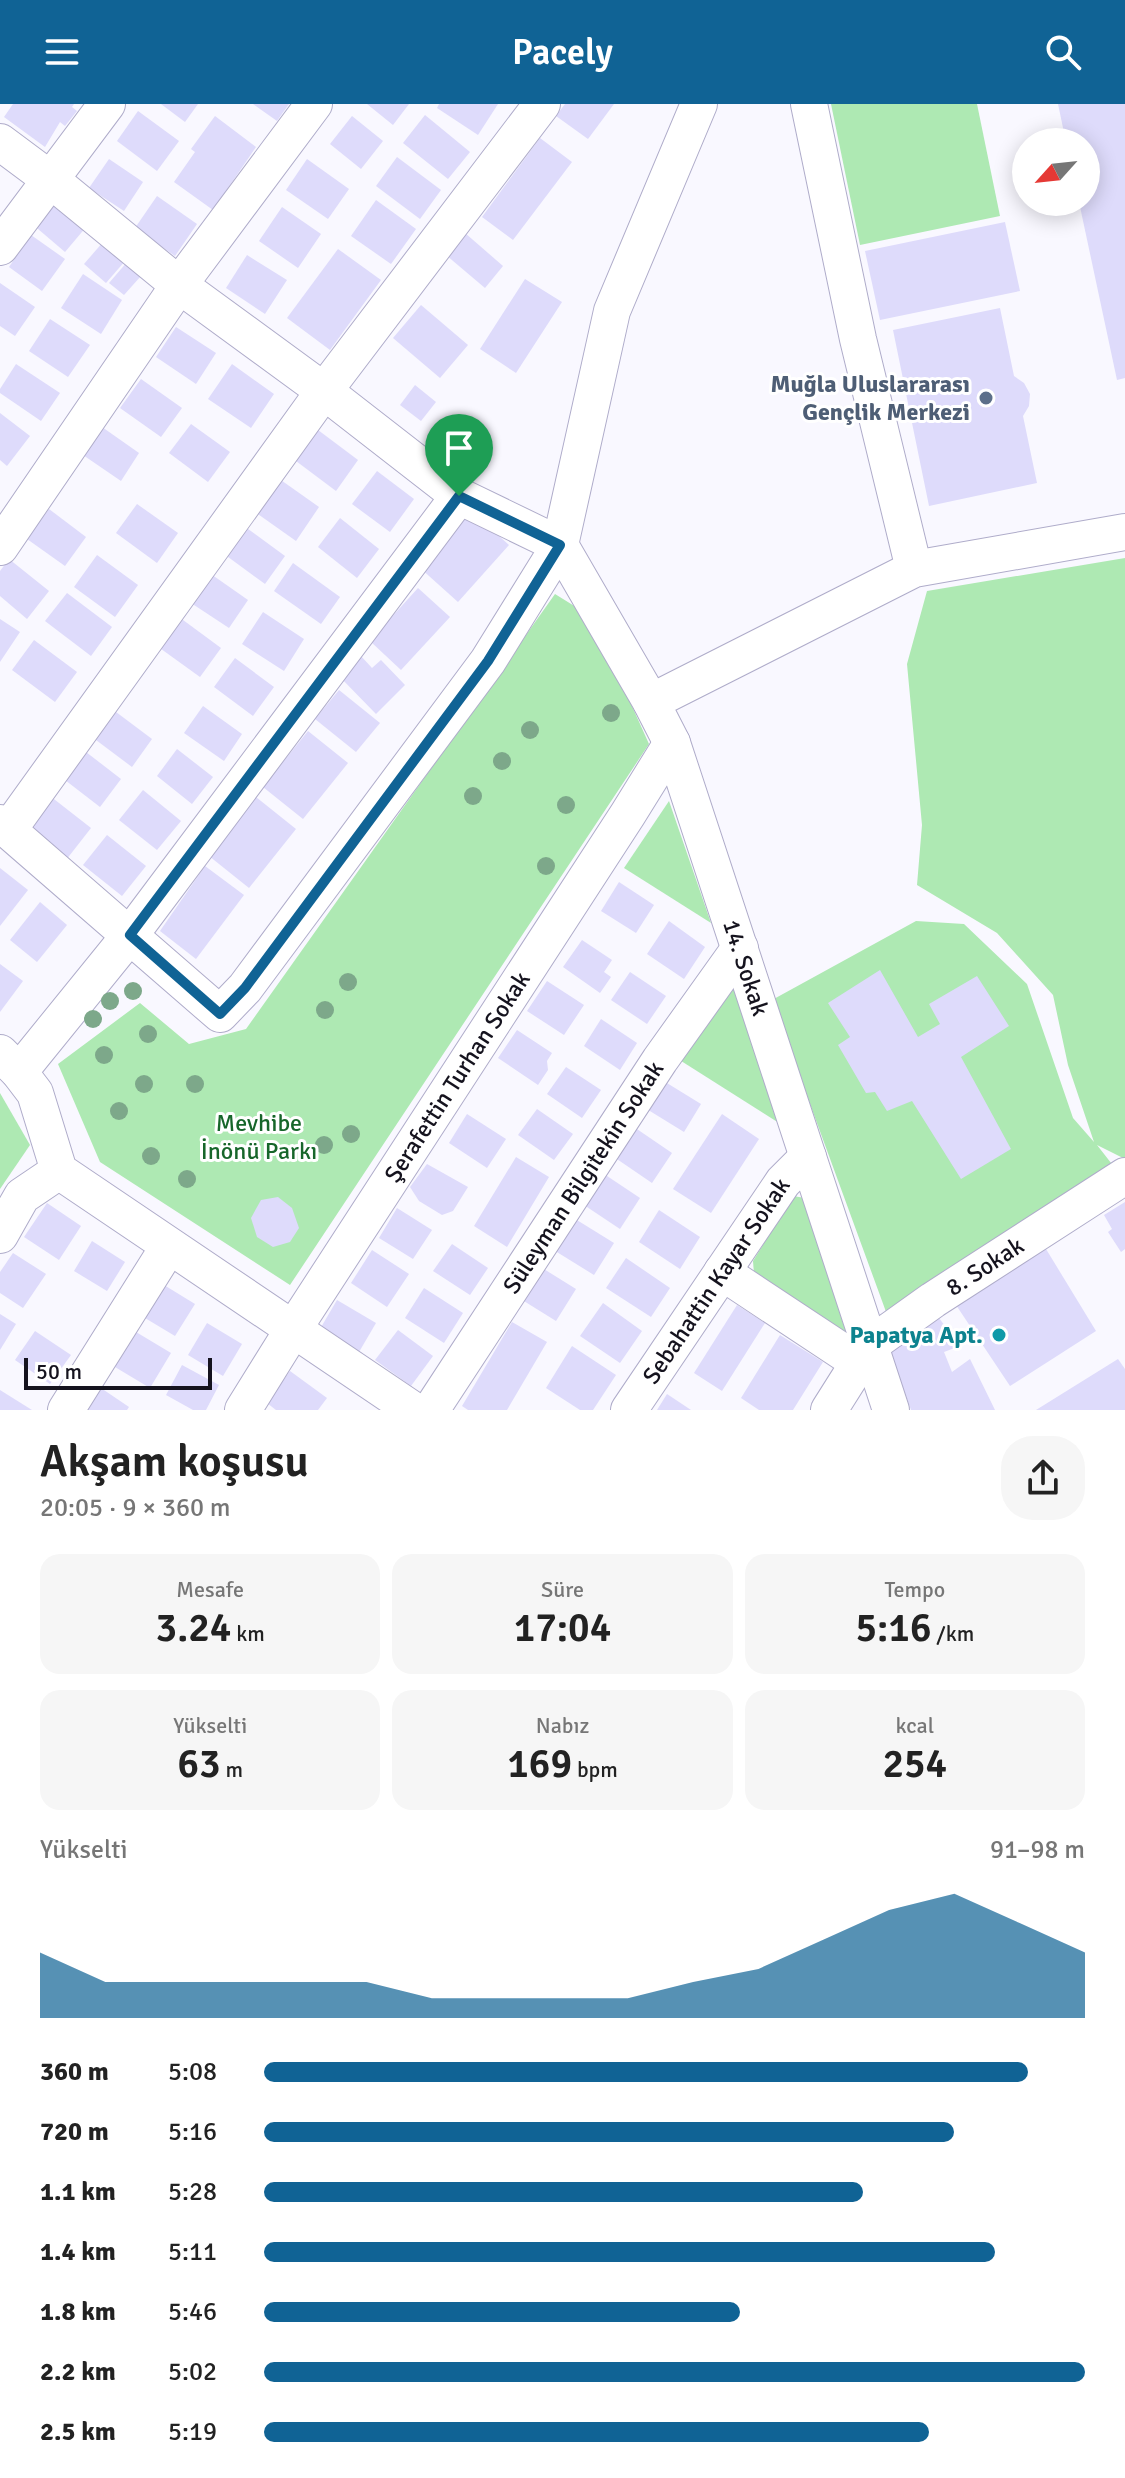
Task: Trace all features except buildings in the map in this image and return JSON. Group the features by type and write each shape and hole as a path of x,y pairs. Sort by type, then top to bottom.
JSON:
{"street":[{"path":"0,247 107,104"},
{"path":"0,547 179,285 314,104"},
{"path":"542,104 324,391 4,826 220,1014 245,988 488,661 560,545 612,311 699,104"},
{"path":"809,104 858,339 914,569"},
{"path":"0,142 179,285 324,391 459,496 560,545"},
{"path":"413,1410 59,1171 35,1093 10,1063 130,935 459,496"},
{"path":"651,702 914,569 1125,532"},
{"name":"14. Sokak","path":"560,545 672,743 808,1157 864,1353 891,1410"},
{"name":"Şerafettin Turhan Sokak","path":"243,1410 672,743"},
{"name":"Süleyman Bilgitekin Sokak","path":"431,1410 660,1060 740,948"},
{"name":"Sebahattin Kayar Sokak","path":"629,1410 783,1182 808,1157"},
{"path":"0,1235 22,1196 59,1171"},
{"name":"8. Sokak","path":"829,1410 864,1353 933,1300 1125,1176"},
{"path":"66,1410 169,1246"},
{"path":"722,1272 864,1353"}],"green space":[{"path":"831,104 977,104 1000,216 860,245"},
{"path":"1125,558 1125,1159 1097,1145 1115,1168 889,1320 772,1000 916,921 964,924 1027,984 1073,1118 1094,1142 1068,1065 1053,995 997,933 917,885 922,825 907,664 927,591"},
{"name":"Mevhibe İnönü Parkı","path":"555,594 592,617 649,744 290,1285 100,1162 58,1064 140,1003 189,1044 246,1029"},
{"path":"669,801 711,923 624,868"},
{"path":"733,981 779,1123 678,1059"},
{"path":"0,1093 30,1145 0,1189"},
{"path":"793,1196 805,1198 855,1333 844,1342 754,1274 753,1261"}],"place":[{"name":"Muğla Uluslararası Gençlik Merkezi","path":"986,398"},
{"name":"Papatya Apt.","path":"999,1335"}],"route":[{"path":"459,496 560,545 488,661 245,988 220,1014 130,935 459,496"}]}
